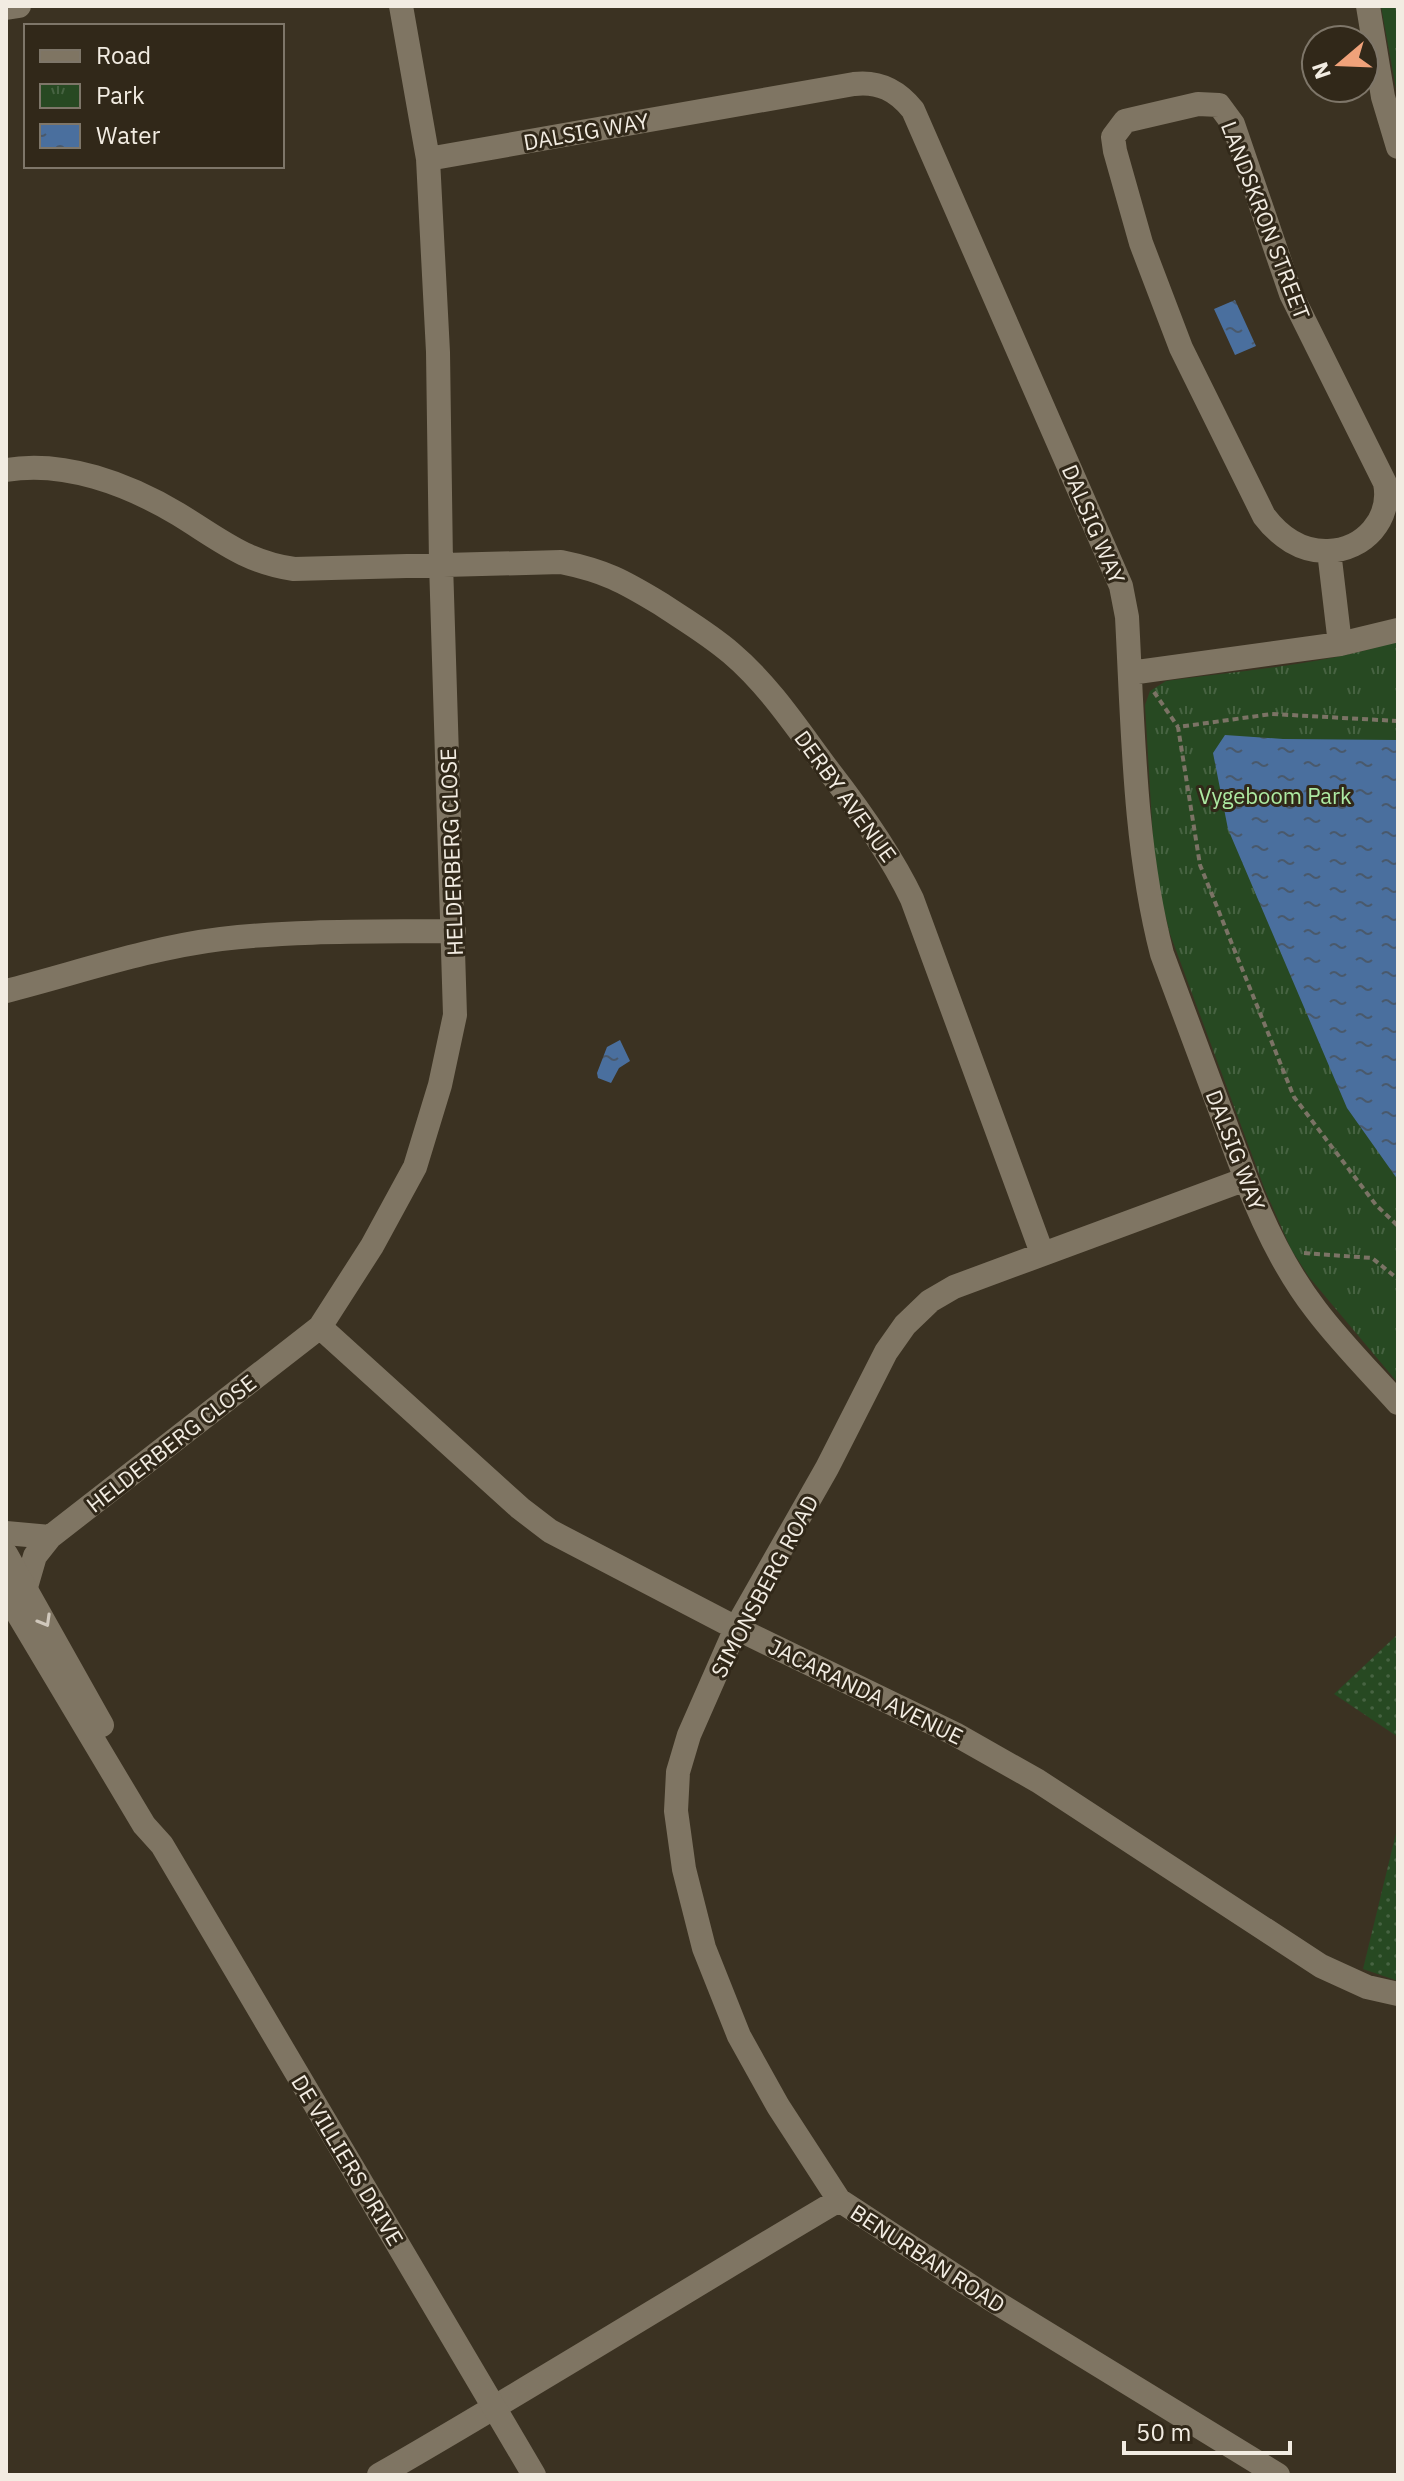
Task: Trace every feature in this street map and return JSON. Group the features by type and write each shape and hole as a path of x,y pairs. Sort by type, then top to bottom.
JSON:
{"street":[{"path":"6,8 17,6"},
{"name":"HELDERBERG CLOSE","path":"16,1591 35,1556 50,1537 320,1327 372,1246 415,1167 440,1085 455,1015 441,563 438,352 428,159 401,6"},
{"path":"1368,6 1383,97 1398,147"},
{"name":"DALSIG WAY","path":"428,159 854,84 875,84 896,93 913,110 1114,566 1127,617 1135,672 1143,855 1152,916 1162,954 1246,1179 1278,1251 1317,1311 1398,1403"},
{"name":"LANDSKRON STREET","path":"1207,103 1219,105 1233,124 1291,294 1385,483 1386,509 1377,527 1351,545 1329,551 1294,543 1276,531 1264,516 1181,348 1141,243 1115,151 1113,137 1125,121 1207,103"},
{"name":"DERBY AVENUE","path":"6,470 19,467 51,469 101,478 130,488 266,565 294,569 561,562 599,570 628,584 702,630 734,655 783,708 897,866 912,899 1042,1253"},
{"path":"1329,551 1340,644"},
{"path":"1135,672 1340,644 1398,630"},
{"path":"6,991 143,955 219,939 284,934 454,931"},
{"name":"SIMONSBERG ROAD","path":"839,2200 778,2106 739,2036 704,1948 684,1869 676,1811 681,1759 701,1706 736,1628 827,1468 886,1352 905,1325 930,1301 954,1287 1246,1179"},
{"name":"JACARANDA AVENUE","path":"320,1327 533,1520 736,1628 955,1734 1038,1781 1321,1966 1367,1987 1398,1994"},
{"path":"6,1533 50,1537"},
{"name":"DE VILLIERS DRIVE","path":"6,1554 16,1591 144,1825 162,1845 534,2475"},
{"name":"BENURBAN ROAD","path":"379,2475 839,2200 989,2298 1278,2475"}],"path":[{"path":"1135,672 1178,727 1200,865 1294,1097 1376,1205 1398,1226"},
{"path":"1178,727 1272,714 1398,721"},
{"path":"1278,1251 1372,1258 1398,1279"}],"green space":[{"path":"1381,6 1398,6 1398,100"},
{"name":"Vygeboom Park","path":"1398,641 1398,1383 1309,1277 1291,1249 1265,1190 1170,934 1155,873 1145,705 1150,691 1166,681 1341,656"},
{"path":"1398,1634 1398,1737 1334,1694"},
{"path":"1398,1825 1398,1981 1363,1969"}],"water":[{"path":"1235,300 1256,346 1235,355 1214,309"},
{"path":"1225,735 1398,740 1398,1180 1347,1108 1228,829 1213,753"},
{"path":"620,1040 630,1061 619,1068 611,1083 598,1078 597,1073 607,1047"}]}
